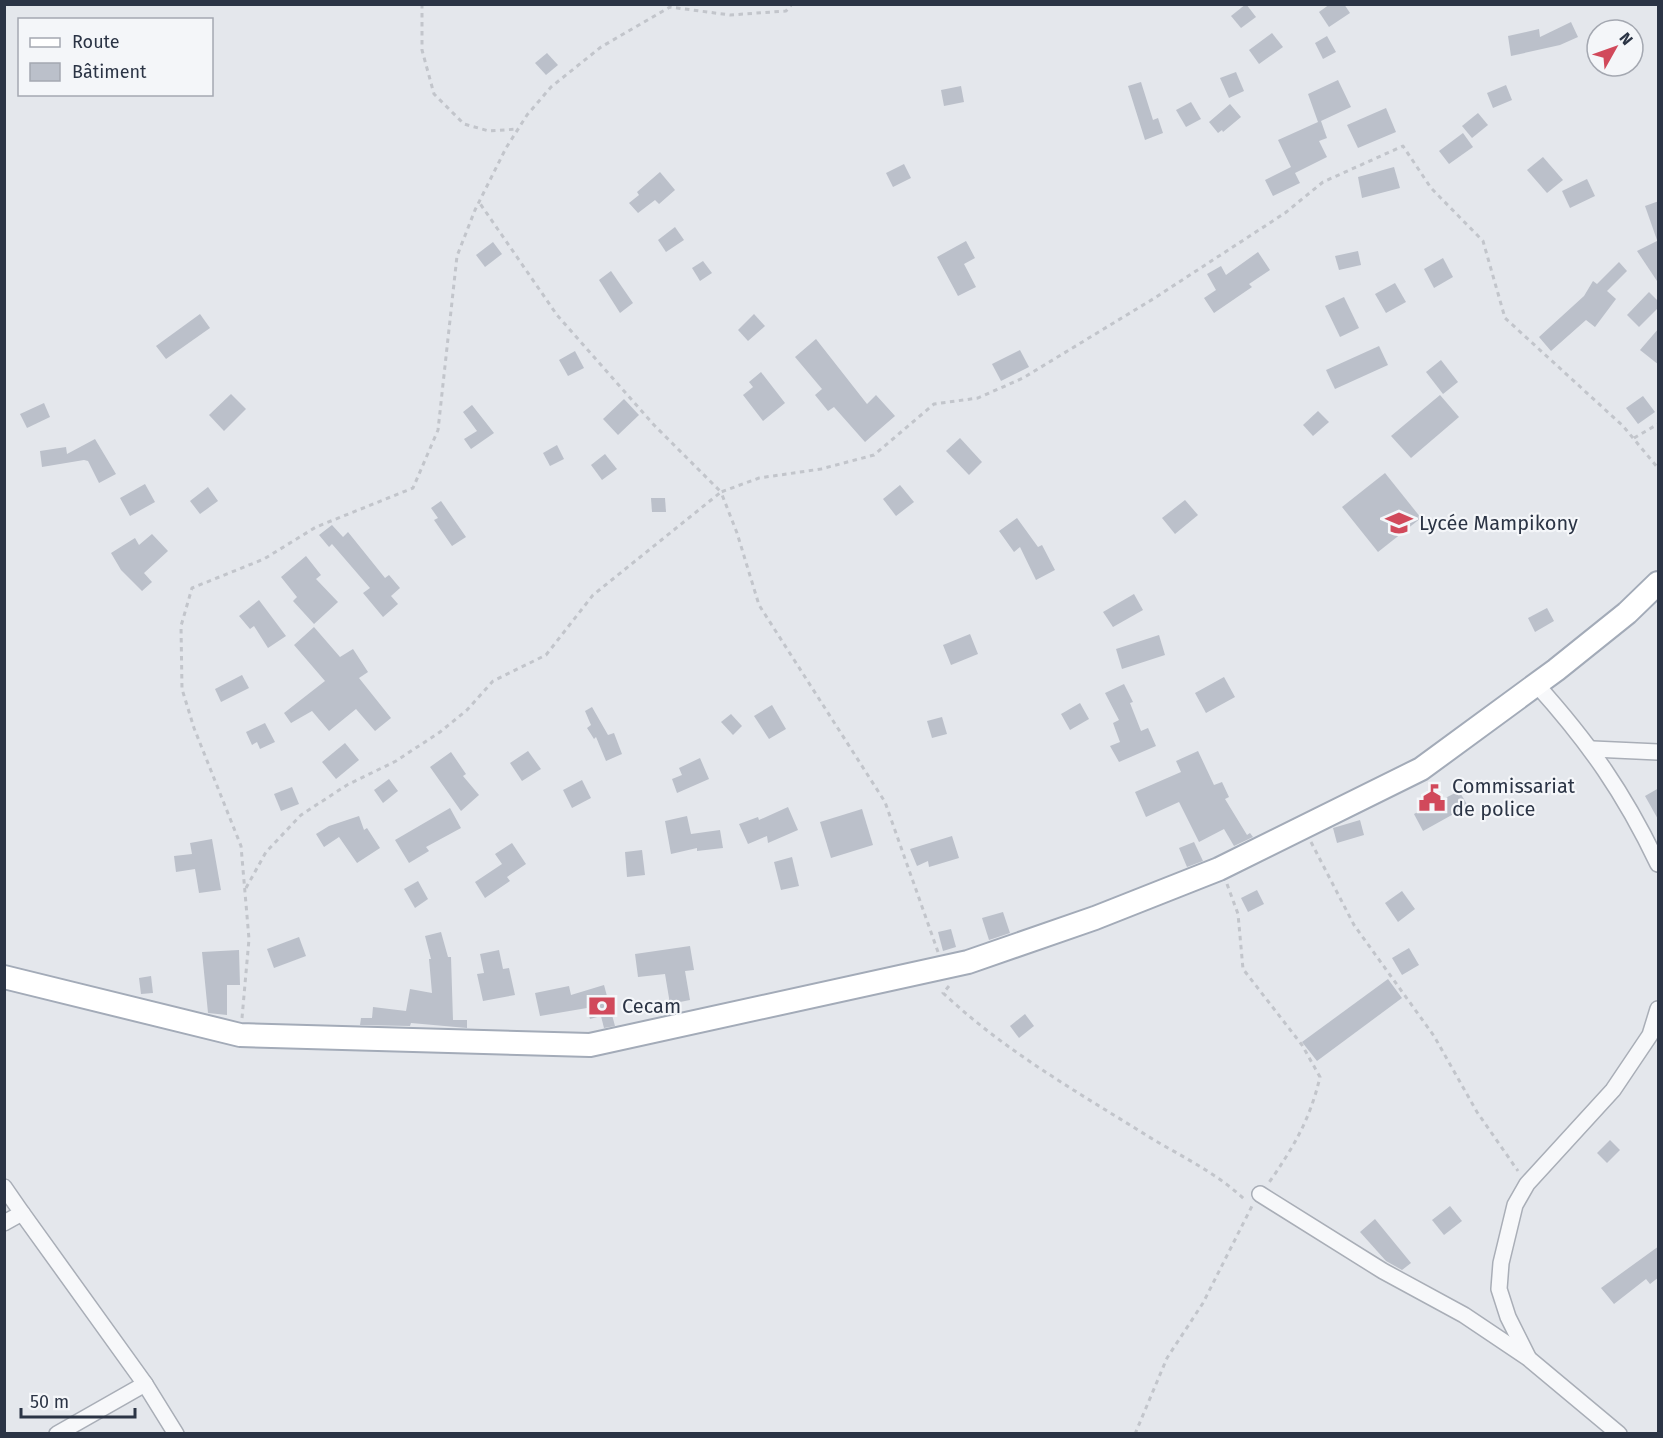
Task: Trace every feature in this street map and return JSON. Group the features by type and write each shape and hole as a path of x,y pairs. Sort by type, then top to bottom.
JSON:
{"main road":[{"path":"4,977 240,1035 590,1045 939,966 968,962 1095,918 1219,869 1421,769 1627,613 1659,583"}],"street":[{"path":"1536,684 1593,749 1635,815 1659,864"},
{"path":"1593,749 1659,752"},
{"path":"1528,1358 1508,1317 1499,1289 1507,1233 1515,1205 1527,1184 1613,1090 1650,1035 1659,1009"},
{"path":"4,1187 145,1384 176,1434"},
{"path":"1256,1201 1464,1315 1528,1358 1619,1434"},
{"path":"4,1222 22,1213"},
{"path":"57,1434 145,1384"}],"path":[{"path":"422,4 422,50 435,94 464,124 489,131 518,129"},
{"path":"240,1035 249,939 241,846 198,738 182,689 181,626 192,588 264,559 316,527 413,488 438,430 458,256 479,202 518,129 551,87 601,47 670,8 730,15 786,11 792,4"},
{"path":"245,889 266,852 301,815 347,785 396,761 440,732 467,710 493,681 546,655 593,595 721,492 759,478 822,469 873,455 934,404 978,398 1023,378 1285,213 1323,182 1403,146 1431,188 1483,241 1505,318 1634,438 1659,468"},
{"path":"479,202 557,315 654,425 721,492 737,533 759,605 885,802 938,944 939,966"},
{"path":"1634,438 1659,424"},
{"path":"1303,827 1354,925 1434,1036 1477,1112 1527,1184"},
{"path":"1135,1434 1167,1358 1203,1303 1256,1201 1289,1154 1312,1109 1320,1077 1302,1046 1243,969 1238,915 1232,894 1219,869"},
{"path":"968,962 943,993 975,1023 1037,1069 1202,1169 1244,1199 1256,1201"}],"building":[{"path":"1246,4 1256,17 1241,28 1231,16"},
{"path":"1330,4 1344,4 1350,13 1329,27 1319,12"},
{"path":"1571,22 1578,37 1560,45 1511,56 1508,36 1539,29 1540,37"},
{"path":"1272,33 1283,47 1259,64 1249,50"},
{"path":"1327,36 1336,52 1323,59 1315,43"},
{"path":"547,53 558,65 546,75 535,63"},
{"path":"1236,72 1244,91 1229,98 1220,78"},
{"path":"1338,80 1351,107 1321,121 1327,138 1319,141 1327,157 1295,173 1300,183 1273,196 1265,180 1291,167 1278,140 1318,122 1308,94"},
{"path":"1141,82 1153,120 1158,118 1163,133 1145,140 1128,86"},
{"path":"1506,85 1512,100 1493,108 1487,93"},
{"path":"961,86 964,102 944,106 941,90"},
{"path":"1191,102 1201,119 1186,127 1176,110"},
{"path":"1230,104 1241,117 1223,132 1222,130 1218,133 1209,122"},
{"path":"1386,108 1396,132 1358,148 1347,125"},
{"path":"1478,113 1488,125 1472,138 1462,126"},
{"path":"1463,133 1473,147 1449,164 1439,151"},
{"path":"1543,157 1563,180 1547,193 1527,170"},
{"path":"904,164 911,178 893,187 886,173"},
{"path":"1394,167 1400,188 1362,198 1358,177"},
{"path":"660,172 675,190 659,204 655,200 638,213 629,203 639,195 637,192"},
{"path":"1587,179 1595,196 1570,208 1562,191"},
{"path":"1659,201 1659,240 1657,240 1645,206"},
{"path":"675,227 684,240 666,252 658,240"},
{"path":"1659,240 1659,284 1637,251"},
{"path":"966,241 975,258 964,264 976,287 958,296 937,257"},
{"path":"493,242 502,254 485,267 476,255"},
{"path":"1358,251 1361,265 1339,270 1335,256"},
{"path":"1258,252 1270,270 1249,284 1252,287 1214,313 1204,298 1216,290 1207,274 1221,266 1226,275"},
{"path":"1443,258 1453,277 1434,288 1424,269"},
{"path":"703,261 712,273 700,281 692,268"},
{"path":"1619,262 1627,271 1607,291 1616,299 1595,327 1586,320 1551,351 1539,337 1584,296 1593,281 1597,284"},
{"path":"611,271 633,303 620,313 599,280"},
{"path":"1395,283 1406,302 1386,313 1375,294"},
{"path":"1649,292 1659,302 1659,307 1639,327 1627,315"},
{"path":"1344,297 1359,328 1340,337 1325,306"},
{"path":"200,314 210,328 166,359 156,346"},
{"path":"754,314 765,326 748,341 738,330"},
{"path":"1659,328 1659,365 1640,350"},
{"path":"816,339 867,404 876,395 895,416 865,442 834,407 828,411 815,395 822,389 795,357"},
{"path":"1379,346 1388,365 1335,389 1326,370"},
{"path":"1020,350 1029,367 1001,381 992,364"},
{"path":"575,351 584,368 568,376 559,360"},
{"path":"1441,360 1458,382 1443,394 1426,372"},
{"path":"761,372 785,403 763,421 743,395 753,387 749,382"},
{"path":"231,394 246,409 224,431 209,415"},
{"path":"1440,395 1459,417 1411,458 1391,436"},
{"path":"1643,396 1655,412 1638,424 1626,408"},
{"path":"624,399 639,415 618,435 603,419"},
{"path":"44,403 50,417 27,428 20,414"},
{"path":"472,405 494,433 471,449 464,439 477,431 463,412"},
{"path":"1318,411 1329,422 1313,436 1303,425"},
{"path":"960,438 982,462 969,475 946,451"},
{"path":"95,439 116,474 99,483 88,461 84,460 42,467 40,451 66,447 67,454"},
{"path":"557,445 564,459 550,466 543,453"},
{"path":"605,454 617,469 602,480 591,465"},
{"path":"1385,473 1421,518 1378,552 1342,507"},
{"path":"145,484 155,502 130,516 120,498"},
{"path":"900,485 914,502 896,516 883,499"},
{"path":"208,487 218,501 200,514 190,501"},
{"path":"651,498 665,498 666,512 652,512"},
{"path":"1185,500 1198,515 1175,534 1162,518"},
{"path":"441,501 466,537 452,546 434,520 438,518 431,508"},
{"path":"1017,518 1038,547 1042,545 1055,570 1036,580 1020,547 1014,552 999,531"},
{"path":"332,525 343,537 348,532 385,578 389,575 400,588 391,596 398,604 383,617 363,593 370,588 332,544 329,547 319,535"},
{"path":"152,534 168,551 144,573 152,582 142,591 121,570 111,553 135,538 139,545"},
{"path":"306,556 321,575 316,579 338,602 314,624 293,601 297,597 281,577"},
{"path":"1134,594 1143,610 1113,627 1103,612"},
{"path":"259,600 286,636 268,648 254,626 250,629 239,616"},
{"path":"1547,608 1554,621 1535,632 1528,618"},
{"path":"314,627 340,657 353,649 368,672 359,678 391,718 375,731 356,709 329,731 312,711 291,723 284,713 325,681 294,645"},
{"path":"970,634 978,654 951,665 943,645"},
{"path":"1159,635 1165,655 1122,669 1116,649"},
{"path":"242,675 249,688 221,702 215,689"},
{"path":"1224,677 1235,697 1206,713 1195,693"},
{"path":"1124,684 1133,702 1130,703 1141,731 1148,728 1156,746 1119,762 1110,746 1120,742 1113,723 1119,720 1105,693"},
{"path":"1080,703 1089,719 1070,730 1061,714"},
{"path":"772,705 786,729 769,739 754,716"},
{"path":"592,707 608,735 614,733 622,754 606,761 596,737 594,739 587,728 591,725 585,711"},
{"path":"731,714 742,726 733,735 721,722"},
{"path":"942,717 947,734 932,738 927,721"},
{"path":"265,723 275,742 260,749 257,742 252,745 246,732"},
{"path":"345,743 359,760 336,779 322,762"},
{"path":"528,751 541,769 522,781 510,763"},
{"path":"1198,751 1214,785 1222,782 1229,797 1225,799 1247,835 1250,833 1253,837 1234,846 1224,829 1199,842 1179,802 1146,817 1135,792 1181,772 1176,761"},
{"path":"451,752 466,774 463,776 479,795 461,811 430,767"},
{"path":"700,758 709,779 677,793 672,779 682,775 679,768"},
{"path":"389,779 398,791 383,803 374,790"},
{"path":"582,780 591,798 572,808 563,790"},
{"path":"292,787 299,804 281,811 274,794"},
{"path":"1659,788 1659,821 1645,796"},
{"path":"1459,791 1468,806 1423,831 1414,814"},
{"path":"788,807 798,830 768,843 767,836 748,844 739,824 758,817 759,820"},
{"path":"450,808 461,828 426,847 429,851 409,863 395,840"},
{"path":"862,809 873,845 831,858 820,822"},
{"path":"359,816 364,830 367,828 380,848 357,863 339,837 324,847 316,834 329,826"},
{"path":"687,816 691,834 720,830 723,848 697,851 697,848 671,854 665,821"},
{"path":"1360,820 1364,835 1337,843 1333,828"},
{"path":"952,836 959,858 929,867 928,861 917,866 910,849"},
{"path":"212,839 221,890 199,893 195,869 176,872 174,856 192,854 190,843"},
{"path":"1194,842 1203,861 1187,867 1179,848"},
{"path":"512,843 526,864 507,877 510,881 485,898 475,882 502,864 495,854"},
{"path":"642,850 645,875 627,877 625,852"},
{"path":"792,857 799,886 781,890 774,862"},
{"path":"418,881 428,899 415,908 404,889"},
{"path":"1257,890 1264,904 1248,912 1241,898"},
{"path":"1402,891 1415,909 1398,922 1385,903"},
{"path":"1003,912 1010,933 989,940 982,918"},
{"path":"951,929 956,947 943,951 938,932"},
{"path":"441,932 448,957 451,957 453,1020 467,1020 467,1028 411,1023 410,1026 360,1025 361,1018 372,1018 373,1007 406,1011 410,989 432,993 429,959 431,959 425,936"},
{"path":"299,937 306,956 274,968 267,949"},
{"path":"690,946 694,970 685,971 690,1000 670,1004 665,974 638,977 635,954"},
{"path":"1409,948 1419,965 1402,975 1392,958"},
{"path":"239,950 240,985 227,985 227,1015 208,1013 202,952"},
{"path":"499,950 503,969 509,968 515,995 483,1001 477,974 484,973 480,954"},
{"path":"151,976 153,993 141,994 139,978"},
{"path":"1388,979 1402,998 1317,1061 1302,1042"},
{"path":"604,985 615,1026 604,1028 601,1016 590,1019 587,1008 540,1016 535,993 569,986 571,995"},
{"path":"1025,1014 1034,1026 1019,1038 1010,1026"},
{"path":"1610,1140 1620,1150 1607,1163 1597,1153"},
{"path":"1450,1206 1462,1221 1444,1235 1432,1220"},
{"path":"1375,1219 1411,1263 1402,1270 1386,1261 1360,1232"},
{"path":"1659,1246 1659,1277 1650,1284 1646,1279 1614,1304 1601,1288"}],"place":[{"name":"Lycée Mampikony","path":"1399,523"},
{"name":"Commissariat de police","path":"1432,798"},
{"name":"Cecam","path":"602,1006"}]}
